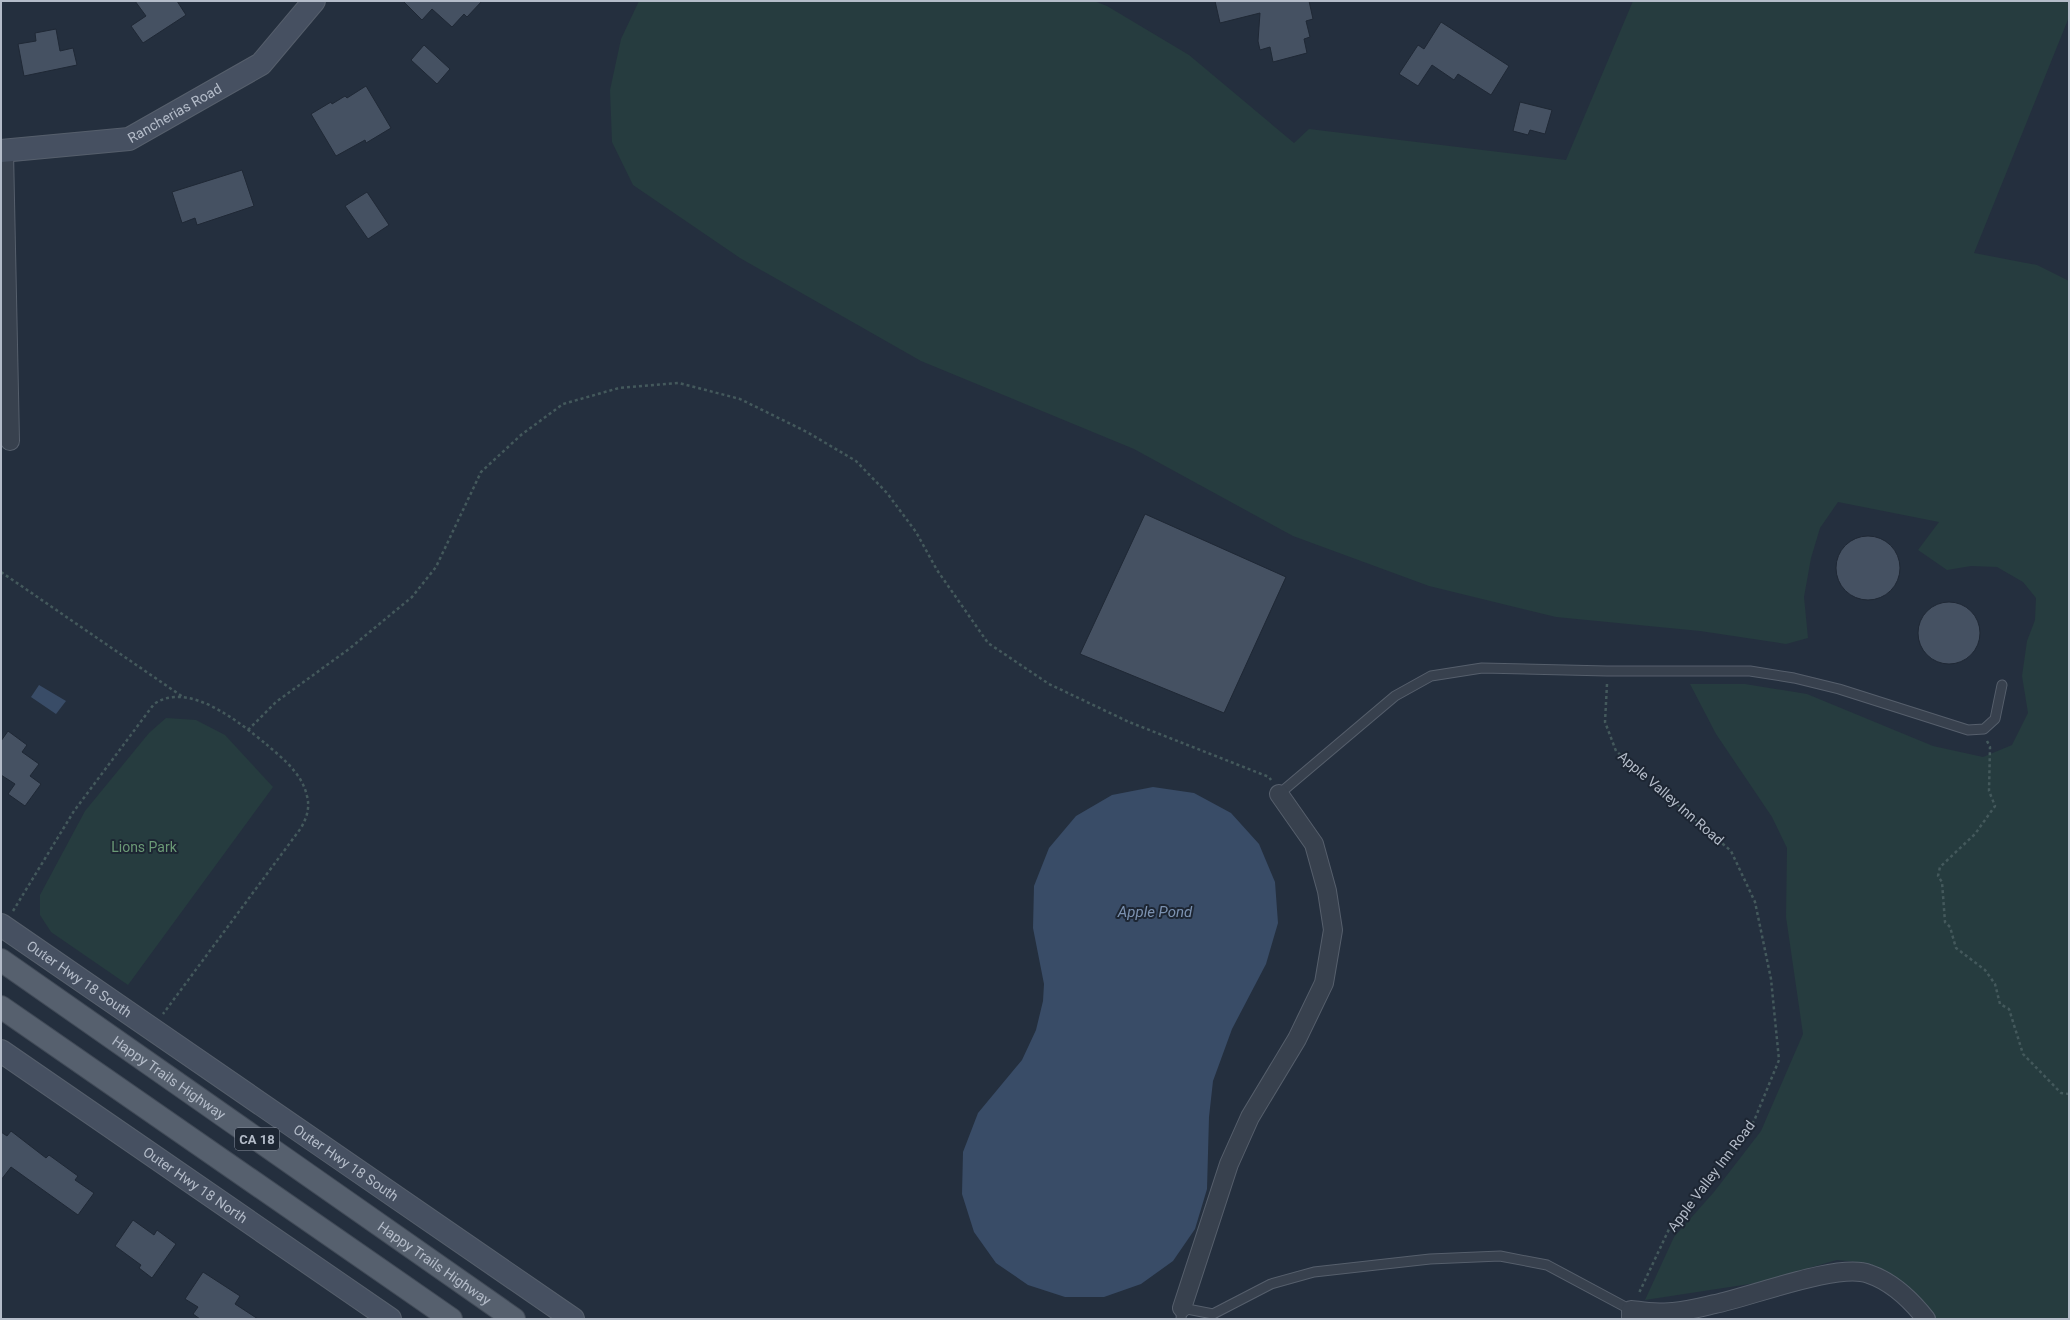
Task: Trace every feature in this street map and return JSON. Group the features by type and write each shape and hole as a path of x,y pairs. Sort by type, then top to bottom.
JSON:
{"main road":[{"name":"Happy Trails Highway","path":"1,960 514,1319"},
{"name":"CA 18","path":"1,1007 451,1319"}],"street":[{"name":"Rancherias Road","path":"3,152 129,139 261,64 314,1"},
{"path":"3,152 10,440"},
{"path":"1182,1314 1229,1164 1250,1117 1297,1039 1324,983 1332,930 1327,891 1314,844 1279,794"},
{"name":"Outer Hwy 18 South","path":"2,926 573,1319"},
{"name":"Outer Hwy 18 North","path":"1,1051 390,1319"},
{"path":"1631,1315 1672,1313 1716,1304 1828,1274 1849,1271 1869,1273 1890,1285 1910,1300 1926,1319"}],"lane":[{"path":"1279,794 1395,696 1431,676 1482,668 1607,671 1750,671 1794,678 1838,688 1968,730 1984,728 1995,719 2002,685"},
{"path":"1182,1314 1213,1314 1271,1284 1314,1272 1430,1259 1500,1256 1547,1265 1631,1315"}],"path":[{"path":"248,730 276,702 349,649 412,597 436,567 482,472 520,435 563,404 619,388 679,383 740,399 807,432 856,461 887,493 916,532 937,570 988,643 1049,684 1129,722 1269,778 1279,794"},
{"path":"1,572 183,698 212,707 248,730 288,764 299,776 307,795 308,812 306,819 152,1029"},
{"name":"Apple Valley Inn Road","path":"1607,671 1605,722 1616,751 1732,851 1755,902 1771,979 1779,1060 1754,1121 1671,1225 1631,1315"},
{"path":"2,926 74,811 149,710 161,700 183,698"},
{"path":"1979,729 1990,747 1989,791 1995,806 1975,834 1940,868 1938,876 1942,882 1945,922 1950,927 1956,948 1985,970 1995,984 2000,1004 2009,1009 2023,1054 2061,1093 2069,1094"}],"green space":[{"path":"639,1 1094,1 1107,6 1189,55 1294,143 1309,129 1566,160 1633,1 2069,1 2069,17 1974,253 2037,265 2069,281 2069,1319 1933,1319 1903,1284 1867,1263 1837,1260 1756,1283 1645,1300 1674,1237 1714,1192 1761,1131 1803,1034 1786,917 1787,848 1772,817 1716,734 1690,684 1745,684 1807,694 1933,746 1983,757 2012,745 2028,713 2022,676 2027,641 2035,620 2036,598 2023,582 1997,567 1971,566 1947,570 1918,550 1939,522 1838,502 1820,528 1811,558 1804,597 1808,638 1786,644 1700,631 1556,617 1429,586 1293,536 1134,449 921,361 740,258 633,185 612,142 610,90 621,39"},
{"name":"Lions Park","path":"166,718 196,720 225,735 273,787 128,985 51,932 40,915 40,895 85,811 149,733"}],"water":[{"path":"39,685 66,701 56,714 31,697"},
{"name":"Apple Pond","path":"1153,787 1194,793 1231,813 1259,844 1275,882 1278,923 1266,964 1232,1029 1213,1081 1209,1117 1207,1189 1195,1229 1173,1261 1141,1284 1104,1297 1065,1297 1028,1285 996,1263 974,1232 962,1194 963,1152 978,1113 1022,1060 1036,1030 1043,1001 1044,984 1033,928 1034,886 1049,848 1076,816 1112,795"}],"building":[{"path":"135,1 177,1 186,15 143,43 131,26 146,16"},
{"path":"403,1 482,1 467,17 464,14 452,27 432,9 422,20"},
{"path":"1215,1 1309,1 1313,19 1306,21 1310,37 1304,39 1307,53 1273,62 1270,47 1260,50 1258,41 1260,13 1220,23"},
{"path":"1441,22 1509,66 1491,95 1458,74 1454,80 1432,65 1418,86 1399,74 1418,45 1424,49"},
{"path":"56,29 60,51 73,48 77,65 24,76 18,44 36,41 35,33"},
{"path":"424,45 450,69 437,84 411,60"},
{"path":"366,86 391,128 366,143 365,140 336,156 311,114 331,102 332,104 345,96 347,98"},
{"path":"1520,102 1552,110 1545,134 1530,130 1528,135 1513,131"},
{"path":"242,170 254,206 197,225 195,218 182,223 172,192"},
{"path":"367,192 389,225 368,239 345,206"},
{"path":"1145,514 1286,577 1224,713 1080,654"},
{"path":"1868,536 1886,541 1891,545 1895,550 1900,568 1895,586 1891,591 1886,595 1868,600 1850,595 1845,591 1841,586 1836,568 1841,550 1845,545 1850,541"},
{"path":"1943,602 1955,602 1971,611 1978,621 1980,633 1978,645 1971,655 1955,664 1943,664 1932,659 1923,650 1918,639 1918,627 1923,616 1932,607"},
{"path":"8,731 27,745 22,752 39,764 30,776 41,784 25,806 8,794 15,784 1,775 1,741"},
{"path":"11,1131 46,1158 49,1155 78,1176 75,1180 94,1193 78,1215 11,1167 1,1180 1,1132 7,1136"},
{"path":"133,1220 154,1235 157,1230 176,1244 152,1278 139,1268 141,1265 115,1246"},
{"path":"203,1272 240,1296 235,1304 258,1319 200,1319 193,1314 198,1307 185,1299"}]}
